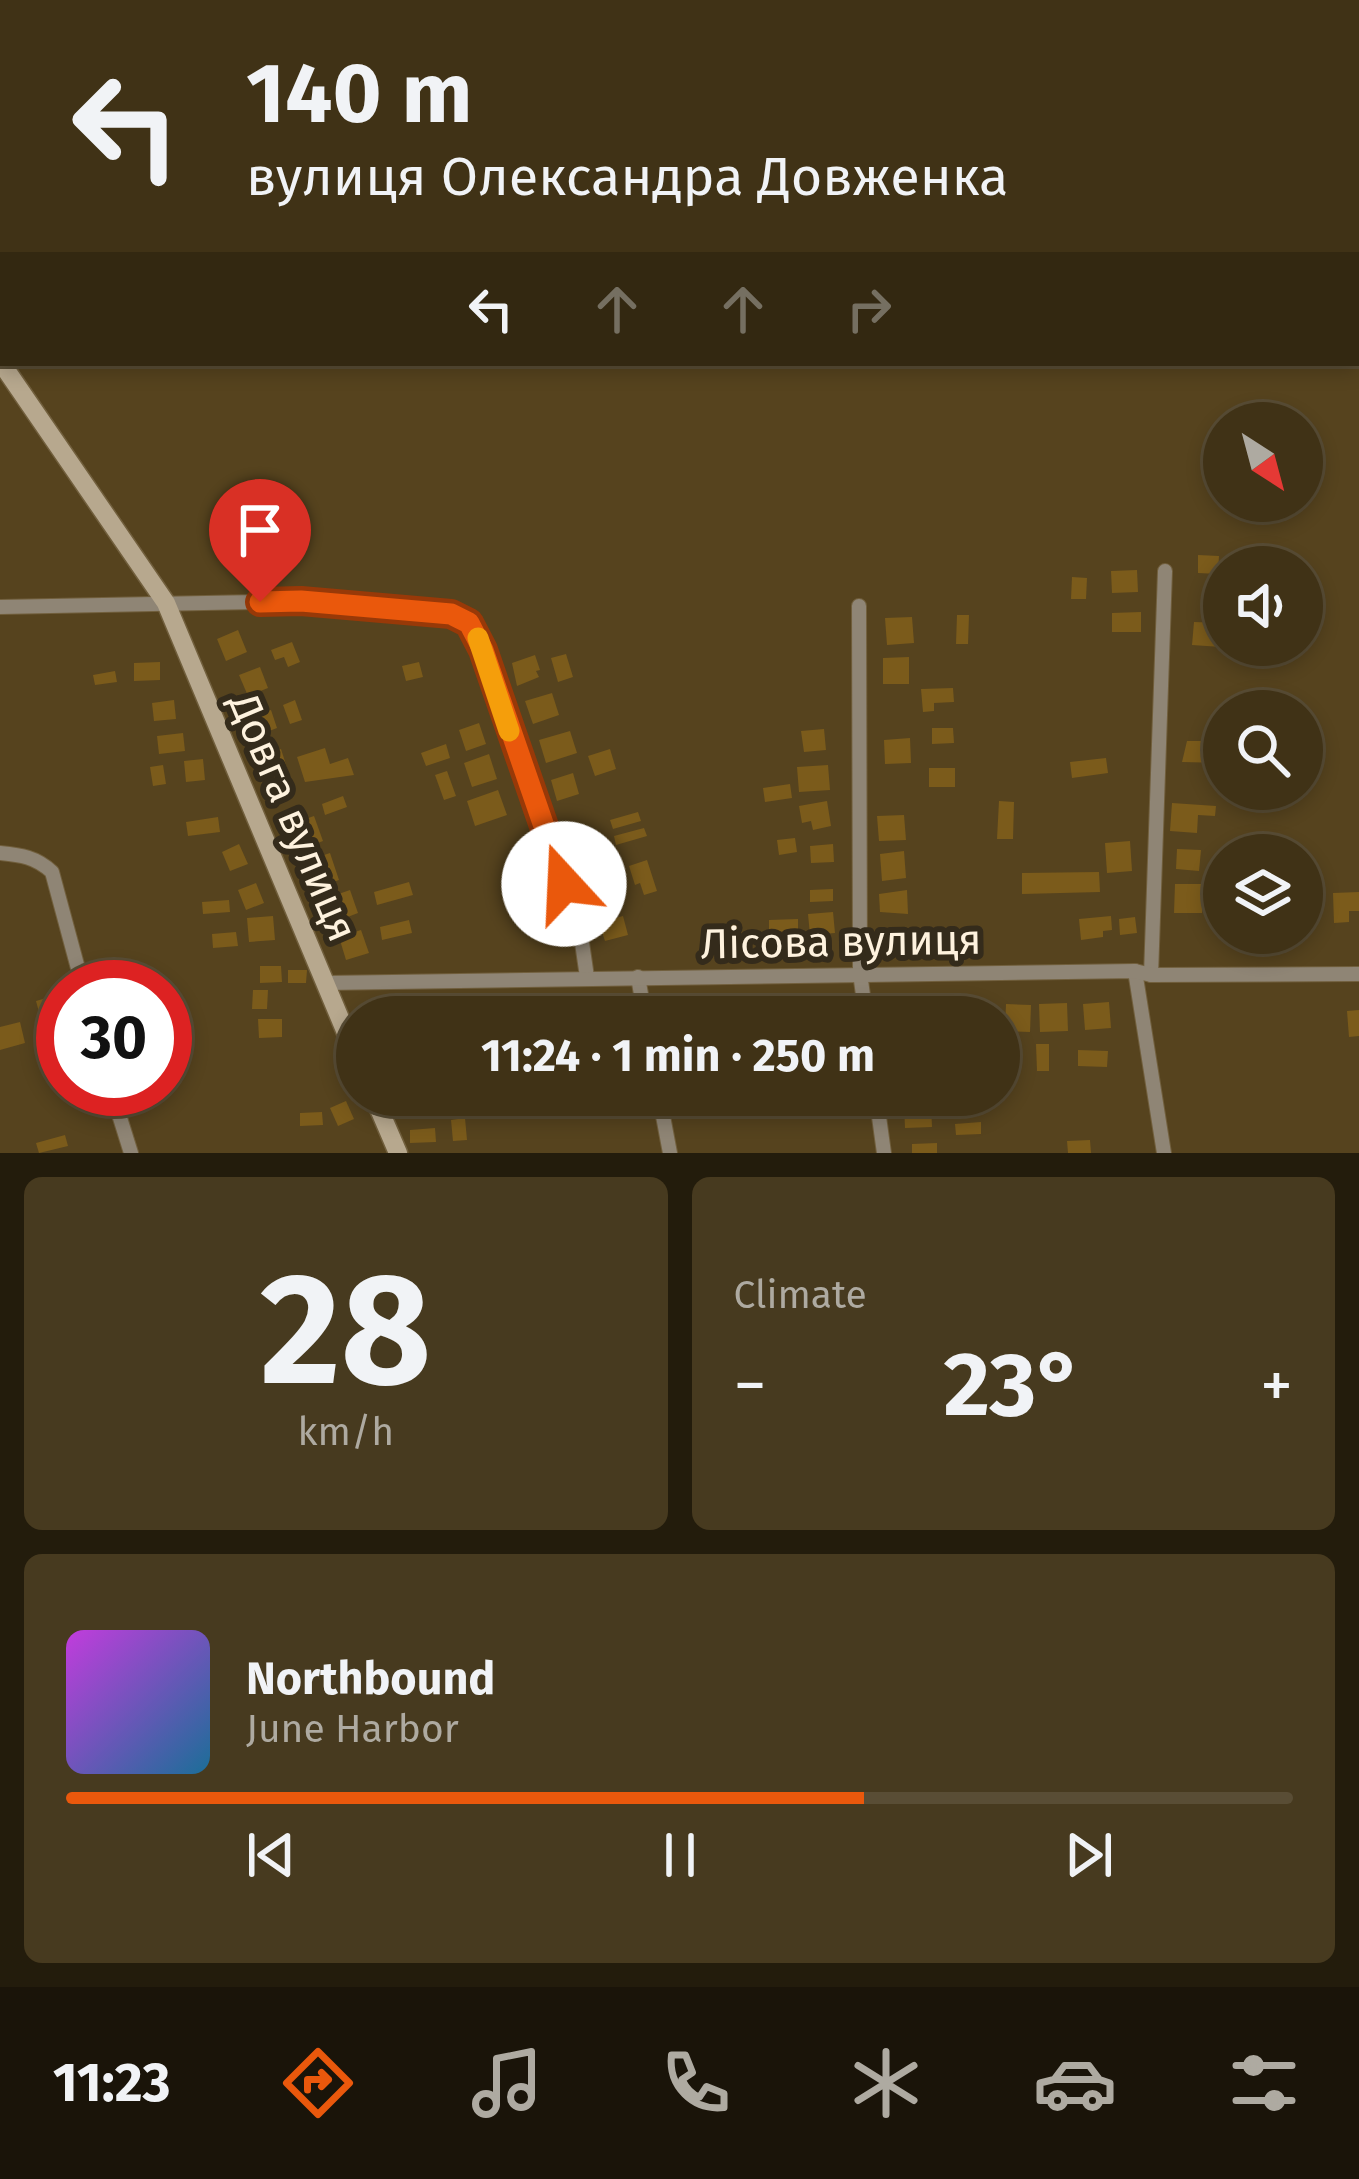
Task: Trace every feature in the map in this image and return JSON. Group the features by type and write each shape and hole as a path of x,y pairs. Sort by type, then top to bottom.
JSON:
{"street":[{"name":"Довга вулиця","path":"3,366 166,603 336,1011"},
{"path":"1151,975 1166,571"},
{"path":"0,607 301,601 451,614 469,623 483,650 580,928 587,977"},
{"path":"859,606 863,996"},
{"path":"0,854 24,855 52,872 76,960"},
{"path":"1135,970 1164,1153"},
{"name":"Лісова вулиця","path":"324,983 1135,970 1151,975 1359,974"},
{"path":"638,977 641,996"},
{"path":"119,1116 131,1153"},
{"path":"382,1116 398,1153"},
{"path":"663,1116 670,1153"},
{"path":"879,1116 884,1153"}],"building":[{"path":"1198,555 1203,555 1203,573 1198,573"},
{"path":"1137,570 1138,592 1112,593 1111,571"},
{"path":"1072,577 1087,578 1086,599 1071,599"},
{"path":"1141,612 1141,632 1112,632 1112,613"},
{"path":"957,615 969,615 968,644 956,644"},
{"path":"912,617 914,643 887,645 885,618"},
{"path":"1194,622 1203,622 1203,646 1192,645"},
{"path":"238,630 247,652 226,661 217,639"},
{"path":"292,642 300,662 288,667 284,657 275,660 271,650"},
{"path":"566,654 573,677 558,682 551,658"},
{"path":"535,655 539,677 517,686 512,663"},
{"path":"909,657 909,684 883,684 883,658"},
{"path":"160,662 160,680 134,681 134,663"},
{"path":"419,662 423,677 406,681 402,666"},
{"path":"260,667 268,688 248,696 239,675"},
{"path":"115,671 117,682 95,685 93,675"},
{"path":"953,688 954,702 934,703 934,711 923,712 921,689"},
{"path":"552,693 559,715 533,724 525,701"},
{"path":"174,700 176,719 154,721 152,703"},
{"path":"295,700 302,720 290,724 283,705"},
{"path":"271,710 277,728 253,737 246,718"},
{"path":"479,723 486,744 466,751 459,730"},
{"path":"932,728 953,728 954,743 932,744"},
{"path":"824,729 826,750 804,752 801,731"},
{"path":"570,731 577,753 546,763 539,740"},
{"path":"183,733 185,751 159,754 157,736"},
{"path":"910,738 911,763 885,764 884,740"},
{"path":"1187,741 1203,741 1203,763 1182,762"},
{"path":"446,744 450,758 426,766 421,753"},
{"path":"325,748 330,764 348,758 354,775 305,782 297,757"},
{"path":"281,749 288,771 264,778 258,756"},
{"path":"610,749 616,769 595,776 588,756"},
{"path":"489,754 497,779 472,787 464,763"},
{"path":"1106,758 1108,773 1072,778 1070,762"},
{"path":"203,759 205,780 186,782 184,761"},
{"path":"163,765 166,784 153,786 150,767"},
{"path":"828,765 830,790 799,792 797,767"},
{"path":"929,768 955,768 955,787 929,787"},
{"path":"447,771 456,796 444,800 435,775"},
{"path":"573,773 579,794 557,801 551,780"},
{"path":"790,784 792,798 765,802 763,788"},
{"path":"498,790 507,815 475,826 467,801"},
{"path":"343,796 347,807 325,815 322,804"},
{"path":"827,801 831,826 813,830 811,821 802,823 799,806"},
{"path":"999,801 1014,802 1013,839 997,839"},
{"path":"1172,803 1216,810 1215,816 1198,815 1197,833 1170,831"},
{"path":"638,812 641,821 613,829 610,820"},
{"path":"904,815 906,840 879,841 877,816"},
{"path":"314,816 323,841 297,851 288,825"},
{"path":"218,817 220,832 188,836 186,822"},
{"path":"644,828 647,836 616,845 614,836"},
{"path":"795,838 797,852 779,855 777,840"},
{"path":"1130,841 1132,871 1107,873 1105,843"},
{"path":"239,844 248,864 230,871 222,852"},
{"path":"833,844 834,862 811,863 810,846"},
{"path":"598,846 605,866 578,875 572,854"},
{"path":"1177,849 1201,850 1199,871 1176,869"},
{"path":"904,851 906,878 882,881 880,854"},
{"path":"330,853 339,880 318,887 309,860"},
{"path":"647,860 657,891 644,895 629,866"},
{"path":"527,866 535,888 510,897 502,875"},
{"path":"1099,872 1100,892 1022,894 1022,873"},
{"path":"409,882 413,895 377,905 374,892"},
{"path":"256,883 264,903 246,910 238,890"},
{"path":"1175,884 1203,884 1202,913 1174,913"},
{"path":"833,889 833,901 810,902 810,890"},
{"path":"350,890 358,913 332,923 324,899"},
{"path":"907,890 908,914 880,912 879,894"},
{"path":"1359,892 1359,911 1349,911 1349,922 1334,923 1333,893"},
{"path":"229,900 230,912 203,914 202,902"},
{"path":"833,912 835,933 810,935 808,914"},
{"path":"273,916 275,940 249,942 247,918"},
{"path":"623,916 628,935 605,941 602,932 594,934 591,925"},
{"path":"1111,916 1112,930 1103,931 1103,937 1081,940 1079,919"},
{"path":"1135,917 1137,933 1120,935 1119,919"},
{"path":"798,919 798,931 769,932 769,920"},
{"path":"409,920 412,933 382,940 380,927"},
{"path":"361,930 369,953 346,960 339,937"},
{"path":"236,932 238,946 213,948 212,934"},
{"path":"260,966 281,966 282,982 260,983"},
{"path":"288,970 307,970 306,983 288,983"},
{"path":"253,990 268,990 267,1009 252,1009"},
{"path":"1109,1002 1111,1028 1085,1030 1083,1004"},
{"path":"1067,1003 1068,1031 1040,1032 1039,1004"},
{"path":"1020,1005 1031,1005 1030,1032 1020,1032"},
{"path":"1359,1010 1359,1036 1349,1037 1347,1011"},
{"path":"258,1019 282,1019 282,1037 259,1038"},
{"path":"20,1022 25,1043 0,1050 0,1027"},
{"path":"1036,1044 1049,1044 1049,1071 1037,1071"},
{"path":"1078,1050 1108,1051 1107,1067 1078,1066"},
{"path":"336,1105 336,1116 354,1119 338,1126 330,1108"},
{"path":"322,1112 323,1125 300,1126 300,1113"},
{"path":"904,1116 932,1116 932,1127 905,1128"},
{"path":"465,1118 467,1140 453,1141 451,1120"},
{"path":"981,1122 981,1134 956,1135 955,1124"},
{"path":"435,1128 436,1142 410,1143 410,1130"},
{"path":"65,1135 68,1146 39,1153 36,1143"},
{"path":"1090,1140 1091,1153 1068,1153 1067,1141"},
{"path":"937,1143 937,1153 912,1153 912,1144"}],"slow traffic":[{"path":"478,638 509,731"}],"route":[{"path":"260,602 451,614 469,623 483,650 564,884"}]}
